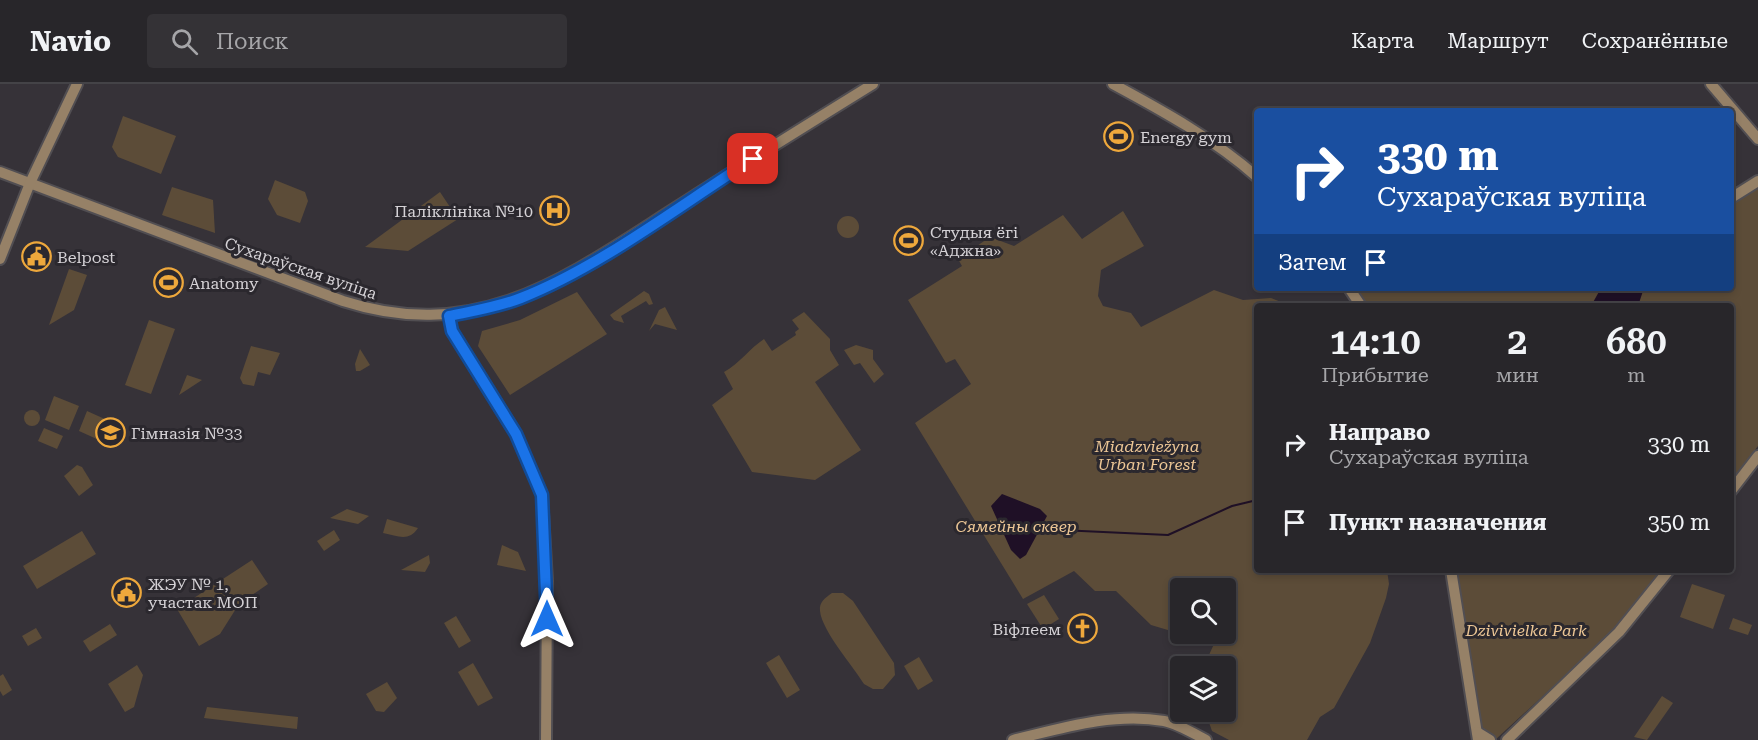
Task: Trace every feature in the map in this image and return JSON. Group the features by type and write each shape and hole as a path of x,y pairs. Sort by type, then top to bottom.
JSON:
{"main road":[{"path":"0,259 30,183 77,84"},
{"name":"Сухараўская вуліца","path":"0,172 304,289 363,308 449,316 511,302 573,273 873,84"},
{"path":"1113,84 1185,124 1234,156 1254,174"},
{"path":"1711,84 1732,108"},
{"path":"1734,111 1758,139"},
{"path":"1734,196 1758,181"},
{"path":"449,316 452,331 516,434 542,495 547,581 546,740"},
{"path":"1734,487 1758,456"},
{"path":"1451,573 1477,736 1490,740"},
{"path":"1507,740 1620,632 1667,573"},
{"path":"1013,740 1103,720 1141,719 1166,722 1206,740"}],"green space":[{"path":"123,116 176,136 161,174 118,157 112,147"},
{"path":"275,180 305,192 308,201 300,223 277,215 268,199"},
{"path":"172,187 213,200 215,233 162,215"},
{"path":"1758,187 1758,446 1734,477 1734,303 1365,303 1358,291 1734,291 1734,201"},
{"path":"440,192 458,219 408,251 365,247"},
{"name":"Miadzviežyna Urban Forest","path":"1123,211 1144,246 1101,270 1098,296 1103,306 1131,313 1141,327 1214,290 1243,300 1271,298 1284,303 1254,303 1254,573 1387,573 1389,584 1370,643 1334,708 1320,717 1307,740 1229,740 1212,731 1209,722 1236,722 1236,656 1209,656 1214,644 1236,644 1236,578 1170,578 1170,631 1151,625 1116,591 1095,591 1074,571 1023,599 915,423 971,384 955,359 946,363 908,300 962,266 958,259 990,237 1014,246 1063,215 1082,239"},
{"path":"848,216 856,219 859,227 856,235 848,238 840,235 837,227 840,219"},
{"path":"69,269 87,275 74,310 49,325"},
{"path":"644,291 649,294 653,304 649,305 646,301 621,316 624,323 614,320 610,315"},
{"path":"577,292 607,334 510,395 478,346 482,331 520,320"},
{"path":"665,307 677,330 655,324 649,331 659,310"},
{"path":"804,312 830,339 830,350 839,365 815,382 861,450 815,480 752,472 712,405 733,389 724,372 764,339 772,351 796,335 795,332 799,329 792,320"},
{"path":"149,320 175,329 151,394 125,385"},
{"path":"856,345 873,350 873,359 884,374 874,383 860,363 854,365 844,350"},
{"path":"251,346 280,353 270,375 258,372 254,386 243,384 240,378"},
{"path":"360,349 370,365 356,371 355,364"},
{"path":"187,375 202,380 179,395"},
{"path":"54,396 79,406 69,430 45,420"},
{"path":"32,410 38,412 40,418 38,424 32,426 26,424 24,418 26,412"},
{"path":"87,411 107,420 99,440 79,431"},
{"path":"44,428 63,436 57,449 38,441"},
{"path":"77,465 82,467 93,485 79,496 64,476"},
{"path":"347,509 369,516 358,524 330,518"},
{"path":"387,519 418,528 407,537 383,533"},
{"path":"334,530 340,540 324,551 317,541"},
{"path":"82,531 96,554 37,589 23,566"},
{"path":"502,545 518,552 526,571 497,565"},
{"path":"429,555 430,563 425,572 401,570"},
{"path":"252,560 268,584 239,604 220,634 199,646 177,609"},
{"name":"Dzivivielka Park","path":"1456,573 1662,573 1614,631 1495,740 1481,740"},
{"path":"1692,584 1725,595 1713,629 1680,617"},
{"path":"832,593 843,593 853,601 894,663 895,675 883,689 873,689 864,684 826,628 820,605"},
{"path":"1044,595 1059,619 1043,629 1027,604"},
{"path":"456,616 471,641 459,648 444,623"},
{"path":"1733,618 1752,625 1748,635 1729,629"},
{"path":"110,624 117,635 90,652 83,641"},
{"path":"36,628 42,638 28,646 22,636"},
{"path":"779,655 800,690 787,698 766,663"},
{"path":"919,657 933,681 918,690 904,666"},
{"path":"473,663 493,698 478,706 458,672"},
{"path":"137,665 143,675 134,707 125,712 108,684"},
{"path":"3,674 12,690 3,696 0,691 0,676"},
{"path":"387,682 397,698 384,712 376,711 366,694"},
{"path":"1662,696 1673,703 1647,740 1634,737"},
{"path":"207,707 298,717 297,729 204,718"}],"shaded area":[{"path":"1599,291 1643,291 1639,303 1593,303"},
{"path":"1002,494 1040,509 1047,516 1026,555 1020,559 1011,550 991,506"}],"waterway":[{"path":"1043,524 1060,530 1168,535 1232,506 1254,501"}],"place":[{"name":"Energy gym","path":"1119,137"},
{"name":"Паліклініка №10","path":"554,211"},
{"name":"Студыя ёгі «Аджна»","path":"909,241"},
{"name":"Belpost","path":"36,257"},
{"name":"Anatomy","path":"168,283"},
{"name":"Гімназія №33","path":"110,433"},
{"name":"ЖЭУ № 1, участак МОП","path":"127,593"},
{"name":"Віфлеем","path":"1082,629"}],"route":[{"path":"547,619 547,567 542,495 516,434 452,331 449,316 511,302 550,285 620,244 753,159"}],"park label":[{"name":"Сямейны сквер","path":"1016,526"}]}
